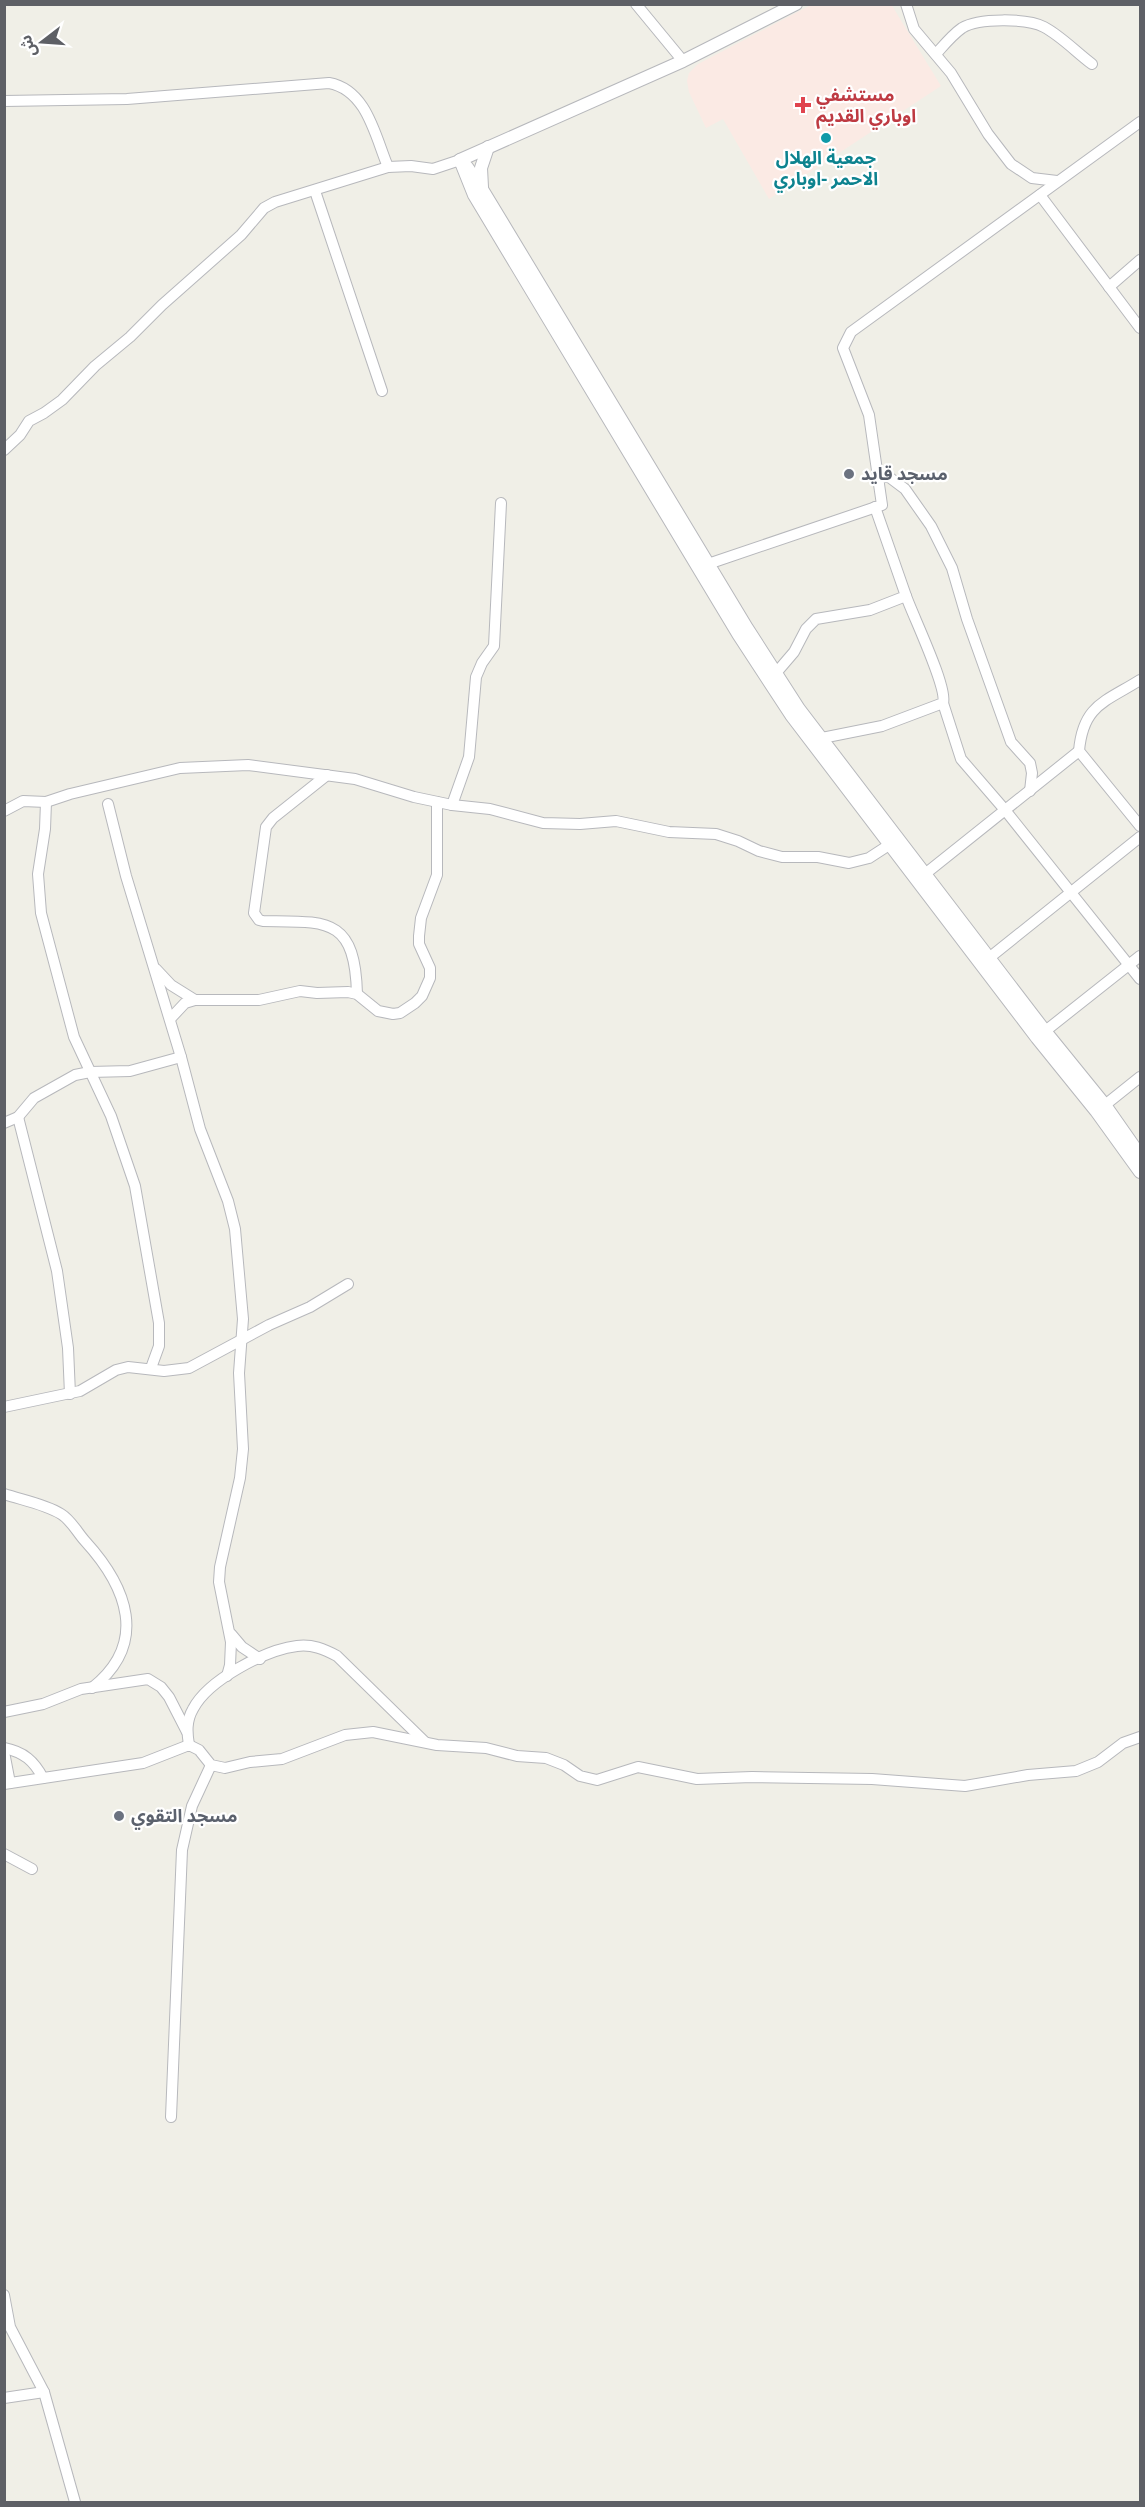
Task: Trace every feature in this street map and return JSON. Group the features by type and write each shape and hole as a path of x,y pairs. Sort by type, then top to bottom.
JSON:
{"street":[{"path":"636,4 683,61"},
{"path":"4,450 20,435 28,421 44,414 62,400 95,366 241,235 264,208 286,198 388,167 411,166 433,169 460,160 683,61 796,4"},
{"path":"906,4 914,29 951,73 988,134 1011,164 1032,178 1058,181"},
{"path":"936,54 955,34 968,25 983,22 1023,21 1045,28 1092,64"},
{"path":"4,101 127,99 329,83 346,88 358,100 388,167"},
{"path":"708,564 882,505 869,415 843,348 851,332 1140,122"},
{"path":"482,189 481,168 488,147"},
{"path":"460,160 482,189 776,673 822,738 989,958 1140,1173"},
{"path":"460,160 474,195 738,634 791,715 889,845 1041,1034 1105,1105 1140,1155"},
{"path":"315,191 382,391"},
{"path":"1040,195 1140,328"},
{"path":"1109,287 1140,260"},
{"path":"878,477 889,477 905,489 931,526 952,568 967,619 1011,742 1030,763 1032,773 1030,791"},
{"path":"452,805 469,757 476,677 482,663 494,646 501,503"},
{"path":"875,507 906,596 934,664 945,697 943,703 961,759 1005,810 1140,979"},
{"path":"776,673 794,652 806,629 816,619 870,610 906,596"},
{"path":"925,874 1079,751 1081,733 1092,710 1140,680"},
{"path":"822,738 882,726 943,703"},
{"path":"1079,751 1140,826"},
{"path":"4,811 23,801 46,802 157,772 202,765 248,765 355,779 437,802 490,809 543,823 580,824 616,821 669,832 716,834 771,855 859,862 889,845"},
{"path":"327,775 273,818 266,827 254,913 259,920 263,921 318,922 335,928 342,935 350,952 357,994"},
{"path":"46,802 45,829 38,874 41,913 74,1037 120,1139 141,1211 160,1335 156,1358 151,1368"},
{"path":"170,1019 185,1003 195,1000 259,1000 300,991 357,994 378,1011 393,1014 400,1013 415,1003 427,988 430,968 418,936 421,918 437,875 437,802"},
{"path":"108,804 126,876 170,1019 200,1129 234,1222 243,1308 243,1341 239,1373 242,1464 228,1539 219,1566 219,1582 231,1653 227,1676"},
{"path":"989,958 1140,837"},
{"path":"1041,1034 1140,956"},
{"path":"152,963 171,985 195,1000"},
{"path":"4,1123 18,1117 34,1098 75,1075 90,1072 130,1071 181,1057"},
{"path":"1105,1105 1140,1077"},
{"path":"18,1117 57,1271 67,1338 70,1394"},
{"path":"4,1407 70,1394 89,1387 116,1370 140,1366 177,1371 189,1368 269,1325 310,1307 348,1284"},
{"path":"4,1494 52,1509 67,1518 96,1554 120,1591 126,1614 126,1638 115,1663 92,1688"},
{"path":"229,1631 242,1647 260,1659"},
{"path":"189,1745 188,1720 193,1708 209,1690 227,1676 260,1659 298,1646 312,1646 331,1653 347,1665 425,1742"},
{"path":"4,1712 43,1704 71,1692 140,1679 155,1682 169,1697 187,1733"},
{"path":"43,1778 28,1757 16,1751 4,1750 7,1784 143,1764 189,1745 199,1750 211,1765 225,1768 250,1762 282,1759 332,1739 359,1733 387,1734 425,1742 486,1748 517,1756 546,1758 564,1765 580,1776 597,1780 638,1767 697,1779 771,1777 872,1779 965,1786 1028,1775 1076,1771 1098,1762 1123,1743 1140,1737"},
{"path":"171,2117 182,1850 192,1806 211,1765"},
{"path":"4,1854 32,1869"},
{"path":"4,2295 10,2327 44,2392 75,2502"},
{"path":"4,2398 44,2392"}],"shaded area":[{"name":"مستشفي اوباري القديم","path":"891,4 941,86 769,199 723,119 706,128 689,92 687,81 689,73 698,64 811,5"}],"place":[{"name":"مستشفي اوباري القديم","path":"803,105"},
{"name":"جمعية الهلال الاحمر -اوباري","path":"826,138"},
{"name":"مسجد قايد","path":"849,474"},
{"name":"مسجد التقوي","path":"119,1816"}]}
